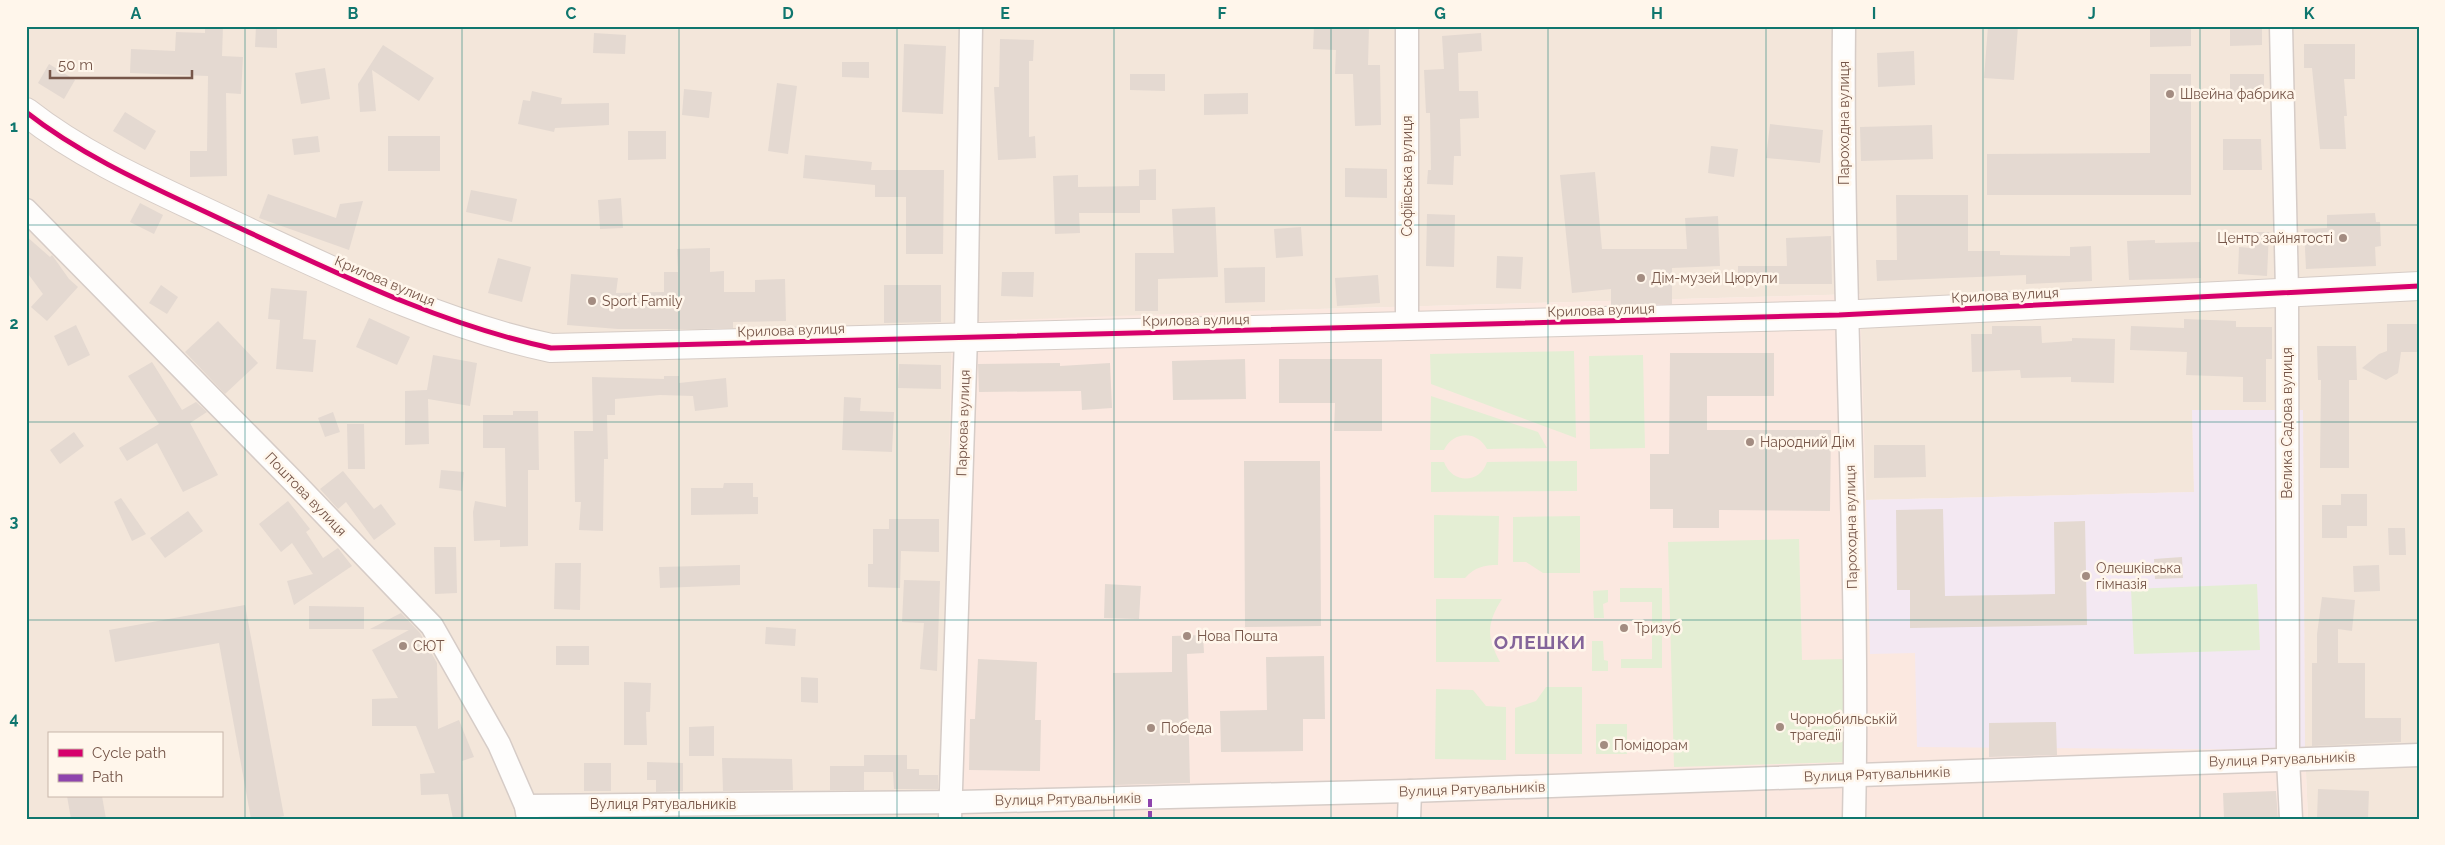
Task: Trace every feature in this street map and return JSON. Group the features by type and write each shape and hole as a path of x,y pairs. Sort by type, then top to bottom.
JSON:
{"street":[{"name":"Паркова вулиця","path":"950,810 966,337 971,26"},
{"name":"Софіївська вулиця","path":"1407,26 1407,327"},
{"name":"Пароходна вулиця","path":"1844,26 1842,159 1848,314 1855,775 1854,819"},
{"name":"Велика Садова вулиця","path":"2281,26 2287,291 2288,759 2291,819"},
{"name":"Крилова вулиця","path":"26,112 48,129 134,178 353,281 436,315 520,341 551,348 1848,314 2419,286"},
{"name":"Поштова вулиця","path":"26,210 286,474 432,626 499,744 527,812"},
{"name":"Вулиця Рятувальників","path":"527,812 950,810 1410,791 2419,755"},
{"path":"1409,819 1410,791"}],"shaded area":[{"path":"26,26 2419,26 2419,819 2308,819 2305,750 2194,492 1866,500 1859,294 1282,310 943,796 941,819 26,819"},
{"path":"1860,294 1866,500 2194,492 2192,410 2303,410 2305,750 2308,819 941,819 952,322 1282,310"},
{"name":"Олешківська гімназія","path":"2192,410 2303,410 2305,750 1917,747 1915,653 1870,654 1866,500 2194,492"}],"green space":[{"path":"1574,351 1576,438 1431,384 1430,354"},
{"path":"1643,355 1645,448 1590,449 1589,356"},
{"path":"1431,396 1538,432 1547,448 1487,449 1477,438 1465,435 1453,439 1444,450 1430,450"},
{"path":"1577,461 1577,491 1431,492 1431,462 1444,462 1453,474 1466,478 1478,474 1487,462"},
{"path":"1434,515 1499,516 1498,565 1480,567 1472,571 1465,578 1434,578"},
{"path":"1580,516 1580,573 1543,573 1526,562 1513,562 1513,517"},
{"path":"1799,539 1802,660 1845,659 1848,762 1674,767 1668,542"},
{"path":"2257,584 2260,650 2134,654 2131,589"},
{"path":"1620,588 1662,588 1662,668 1621,668 1621,659 1652,659 1652,602 1620,602"},
{"path":"1608,590 1608,602 1603,604 1604,618 1594,618 1593,591"},
{"path":"1436,599 1502,599 1493,616 1490,630 1493,645 1500,662 1436,662"},
{"path":"1592,641 1603,641 1604,660 1608,661 1608,671 1592,671"},
{"path":"1546,687 1582,687 1582,754 1515,754 1515,708 1536,701"},
{"path":"1436,689 1473,690 1486,706 1506,707 1506,760 1435,759"},
{"path":"1596,724 1627,724 1627,754 1596,754"}],"building":[{"path":"205,26 223,26 222,56 243,57 241,94 226,93 227,176 190,177 190,151 207,151 208,76 130,73 131,49 175,51 176,32 205,33"},
{"path":"256,26 277,26 277,48 255,47"},
{"path":"1314,26 1369,26 1368,65 1380,65 1381,125 1355,126 1353,74 1335,74 1336,50 1313,49"},
{"path":"1988,26 2018,26 2014,80 1984,78"},
{"path":"2150,26 2191,26 2191,46 2150,47"},
{"path":"2230,26 2262,26 2262,45 2230,46"},
{"path":"594,33 626,35 625,54 593,53"},
{"path":"1481,33 1482,51 1458,53 1459,91 1478,91 1479,118 1460,119 1461,156 1454,156 1453,185 1427,184 1428,170 1431,170 1430,113 1426,113 1424,70 1444,69 1442,36"},
{"path":"1000,39 1034,40 1033,61 1029,61 1029,137 1035,136 1036,158 998,160 994,87 999,87"},
{"path":"904,44 946,46 943,114 902,112"},
{"path":"2304,44 2355,44 2355,79 2344,79 2347,116 2344,116 2346,149 2320,149 2312,68 2304,68"},
{"path":"383,45 434,78 419,101 372,70 376,111 360,112 358,84"},
{"path":"1914,51 1915,85 1878,87 1877,53"},
{"path":"842,62 869,62 869,78 842,77"},
{"path":"49,64 75,80 64,99 38,83"},
{"path":"325,68 330,99 301,104 295,73"},
{"path":"1130,74 1165,74 1165,91 1130,90"},
{"name":"Швейна фабрика","path":"2150,74 2191,74 2191,195 1987,195 1987,154 2150,153"},
{"path":"2230,74 2264,74 2264,96 2230,96"},
{"path":"777,83 797,86 788,154 768,151"},
{"path":"684,89 712,92 709,118 682,115"},
{"path":"532,91 562,98 561,104 609,103 609,125 555,128 554,132 518,124 523,100 530,101"},
{"path":"1248,93 1248,114 1204,115 1204,94"},
{"path":"125,112 156,131 145,150 113,131"},
{"path":"1770,124 1823,130 1820,163 1766,158"},
{"path":"1932,125 1933,159 1861,161 1860,127"},
{"path":"628,131 666,131 666,159 628,160"},
{"path":"318,136 320,152 294,155 292,139"},
{"path":"388,136 440,136 440,171 388,171"},
{"path":"2223,139 2261,139 2262,170 2223,170"},
{"path":"1711,146 1738,149 1734,177 1708,173"},
{"path":"805,155 872,162 871,170 944,170 943,254 906,254 906,197 875,197 875,185 803,178"},
{"path":"1345,168 1387,169 1387,198 1345,197"},
{"path":"1156,169 1156,200 1140,200 1140,213 1079,213 1080,233 1055,234 1053,176 1078,175 1078,187 1139,186 1139,170"},
{"path":"1595,172 1602,249 1687,249 1685,218 1718,216 1720,266 1672,268 1672,304 1611,305 1611,289 1572,293 1560,175"},
{"path":"471,190 517,199 512,222 466,212"},
{"path":"268,194 336,218 340,204 363,201 349,250 259,218"},
{"path":"1896,195 1968,195 1968,251 2000,251 2000,255 2070,256 2070,247 2091,246 2092,281 2026,284 2026,275 1877,281 1876,260 1897,260"},
{"path":"621,198 623,228 600,229 598,200"},
{"path":"140,203 163,215 154,234 130,222"},
{"path":"1215,207 1218,277 1158,279 1158,311 1135,311 1135,253 1174,253 1172,209"},
{"name":"Центр зайнятості","path":"2375,213 2376,222 2380,222 2381,246 2375,247 2376,266 2306,269 2304,229 2327,228 2327,215"},
{"path":"1427,214 1455,215 1454,267 1426,266"},
{"path":"1301,227 1303,256 1276,258 1274,229"},
{"path":"2253,232 2269,232 2267,276 2238,274 2239,247 2252,248"},
{"path":"26,236 50,257 52,255 69,279 78,287 47,321 31,307 43,294 26,271"},
{"path":"1831,236 1832,284 1738,284 1738,266 1787,266 1786,238"},
{"path":"2155,240 2155,243 2200,242 2201,278 2129,280 2127,241"},
{"path":"710,248 710,272 724,271 724,292 755,292 755,280 785,279 786,321 733,322 733,328 700,329 618,329 567,325 571,274 618,278 616,293 664,292 664,272 678,272 677,249"},
{"path":"1497,256 1523,257 1521,289 1496,288"},
{"path":"498,258 531,267 522,302 488,293"},
{"path":"1265,267 1265,302 1225,303 1224,268"},
{"path":"1002,272 1034,272 1033,297 1001,296"},
{"path":"1378,275 1380,303 1337,306 1335,278"},
{"path":"161,285 178,297 167,314 149,303"},
{"path":"884,285 941,285 941,322 884,323"},
{"path":"271,288 307,291 303,339 316,340 313,372 276,369 280,320 268,319"},
{"path":"369,318 410,337 397,365 356,347"},
{"path":"2184,319 2236,321 2236,327 2272,327 2272,359 2266,359 2266,402 2243,402 2243,377 2186,375 2187,352 2130,350 2131,326 2184,328"},
{"path":"218,321 258,363 225,394 185,352"},
{"path":"2387,324 2419,324 2419,352 2401,352 2398,373 2386,380 2362,368 2379,354 2387,351"},
{"path":"76,325 90,355 68,366 54,336"},
{"path":"1992,326 2041,326 2042,343 2072,341 2072,338 2115,339 2114,383 2071,382 2071,377 2021,378 2020,370 1972,372 1971,334 1992,334"},
{"path":"2317,346 2356,346 2357,380 2349,380 2349,468 2320,468 2321,380 2318,380"},
{"name":"Народний Дім","path":"1670,353 1774,353 1774,396 1707,396 1707,430 1831,430 1830,511 1719,510 1719,528 1673,528 1673,509 1650,509 1650,454 1669,454"},
{"path":"433,355 477,363 470,406 428,399 429,444 405,445 405,391 427,390"},
{"path":"1245,359 1246,399 1173,400 1172,361"},
{"path":"1279,359 1382,359 1382,431 1334,431 1335,403 1279,403"},
{"path":"152,362 182,410 196,402 207,412 190,423 218,475 183,492 157,443 127,461 119,448 159,424 128,376"},
{"path":"1060,363 1060,366 1110,363 1112,408 1082,410 1081,391 979,392 978,364"},
{"path":"899,364 941,365 941,389 898,388"},
{"path":"664,376 679,376 679,383 726,378 728,407 695,411 693,396 660,395 615,399 615,415 607,415 608,459 604,459 603,531 579,530 581,502 575,502 574,431 593,431 592,377 664,379"},
{"path":"844,397 861,398 860,411 894,412 892,452 842,450"},
{"path":"513,411 538,411 539,470 528,470 528,546 500,547 500,540 474,541 473,512 475,501 506,507 505,448 483,448 483,415 513,415"},
{"path":"333,412 340,432 325,437 318,418"},
{"path":"347,424 364,424 365,469 348,469"},
{"path":"74,432 84,446 60,464 50,450"},
{"path":"1874,445 1925,445 1926,477 1874,478"},
{"path":"1244,461 1320,461 1321,626 1245,627"},
{"path":"441,470 464,472 462,491 439,488"},
{"path":"343,471 374,509 381,504 396,524 374,540 346,502 338,509 320,489"},
{"path":"724,483 753,483 753,497 758,497 758,514 691,515 691,488 723,488"},
{"path":"2341,494 2367,494 2367,526 2347,526 2347,538 2322,538 2322,505 2341,505"},
{"path":"121,498 146,534 132,541 114,502"},
{"path":"288,501 310,529 306,532 323,558 338,548 352,566 294,605 287,581 313,574 292,543 281,552 259,524"},
{"path":"1943,509 1945,596 2055,594 2054,522 2085,521 2087,625 1910,628 1910,590 1897,590 1896,510"},
{"path":"188,511 203,531 165,558 150,538"},
{"path":"889,519 939,519 939,552 901,551 900,588 868,587 868,564 873,564 873,529 889,529"},
{"path":"2388,528 2405,528 2406,555 2389,555"},
{"path":"434,547 456,547 457,593 435,594"},
{"path":"2182,557 2183,578 2155,579 2154,559"},
{"path":"555,563 581,563 580,610 554,609"},
{"path":"740,565 740,585 660,588 659,567"},
{"path":"2379,565 2380,591 2354,592 2353,566"},
{"path":"904,580 940,581 937,671 920,669 924,623 902,622"},
{"path":"1105,584 1141,586 1139,619 1104,618"},
{"path":"2322,597 2355,600 2352,631 2338,629 2338,663 2365,663 2365,718 2401,718 2401,742 2312,746 2312,663 2317,663 2317,634"},
{"path":"245,605 284,816 268,819 251,819 219,643 115,662 109,630"},
{"path":"309,606 364,607 364,629 309,629"},
{"path":"401,613 420,633 437,663 438,729 459,720 474,757 462,761 464,819 453,819 448,794 421,795 420,774 435,773 416,726 372,726 372,699 398,698 372,650 409,630 370,629"},
{"path":"766,627 796,629 795,646 765,644"},
{"name":"Победа","path":"1203,635 1204,653 1187,654 1190,783 1115,785 1113,673 1172,672 1172,636"},
{"path":"556,646 589,646 589,665 556,665"},
{"path":"1324,656 1325,719 1303,719 1303,751 1221,752 1220,711 1267,710 1266,657"},
{"path":"978,659 1037,662 1035,720 1041,720 1040,771 969,770 970,719 975,719"},
{"path":"801,677 818,678 818,703 801,702"},
{"path":"624,682 651,683 650,712 646,712 647,745 624,745"},
{"path":"2056,722 2057,755 1989,757 1989,723"},
{"path":"714,726 714,756 689,756 689,727"},
{"path":"864,755 907,755 907,769 919,769 919,775 938,775 938,789 894,789 893,772 864,772 864,790 830,790 830,766 864,766"},
{"path":"722,758 792,759 793,790 723,791"},
{"path":"647,762 683,763 683,791 656,792 656,780 647,780"},
{"path":"584,763 611,763 611,791 584,791"},
{"path":"2318,789 2369,791 2368,819 2317,819"},
{"path":"2276,791 2278,819 2224,819 2223,793"},
{"path":"67,798 102,798 106,819 71,819"}],"marked path":[{"path":"1150,797 1150,819"}],"cycle path":[{"path":"26,112 74,145 126,174 348,278 428,311 468,325 509,338 551,348 1839,315 2419,286"}],"place":[{"name":"Швейна фабрика","path":"2170,94"},
{"name":"Центр зайнятості","path":"2343,238"},
{"name":"Дім-музей Цюрупи","path":"1641,278"},
{"name":"Sport Family","path":"592,301"},
{"name":"Народний Дім","path":"1750,442"},
{"name":"Олешківська гімназія","path":"2086,576"},
{"name":"Тризуб","path":"1624,628"},
{"name":"Нова Пошта","path":"1187,636"},
{"name":"СЮТ","path":"403,646"},
{"name":"Чорнобильській трагедії","path":"1780,727"},
{"name":"Победа","path":"1151,728"},
{"name":"Помідорам","path":"1604,745"}],"district":[{"name":"ОЛЕШКИ","path":"1540,642"}]}
